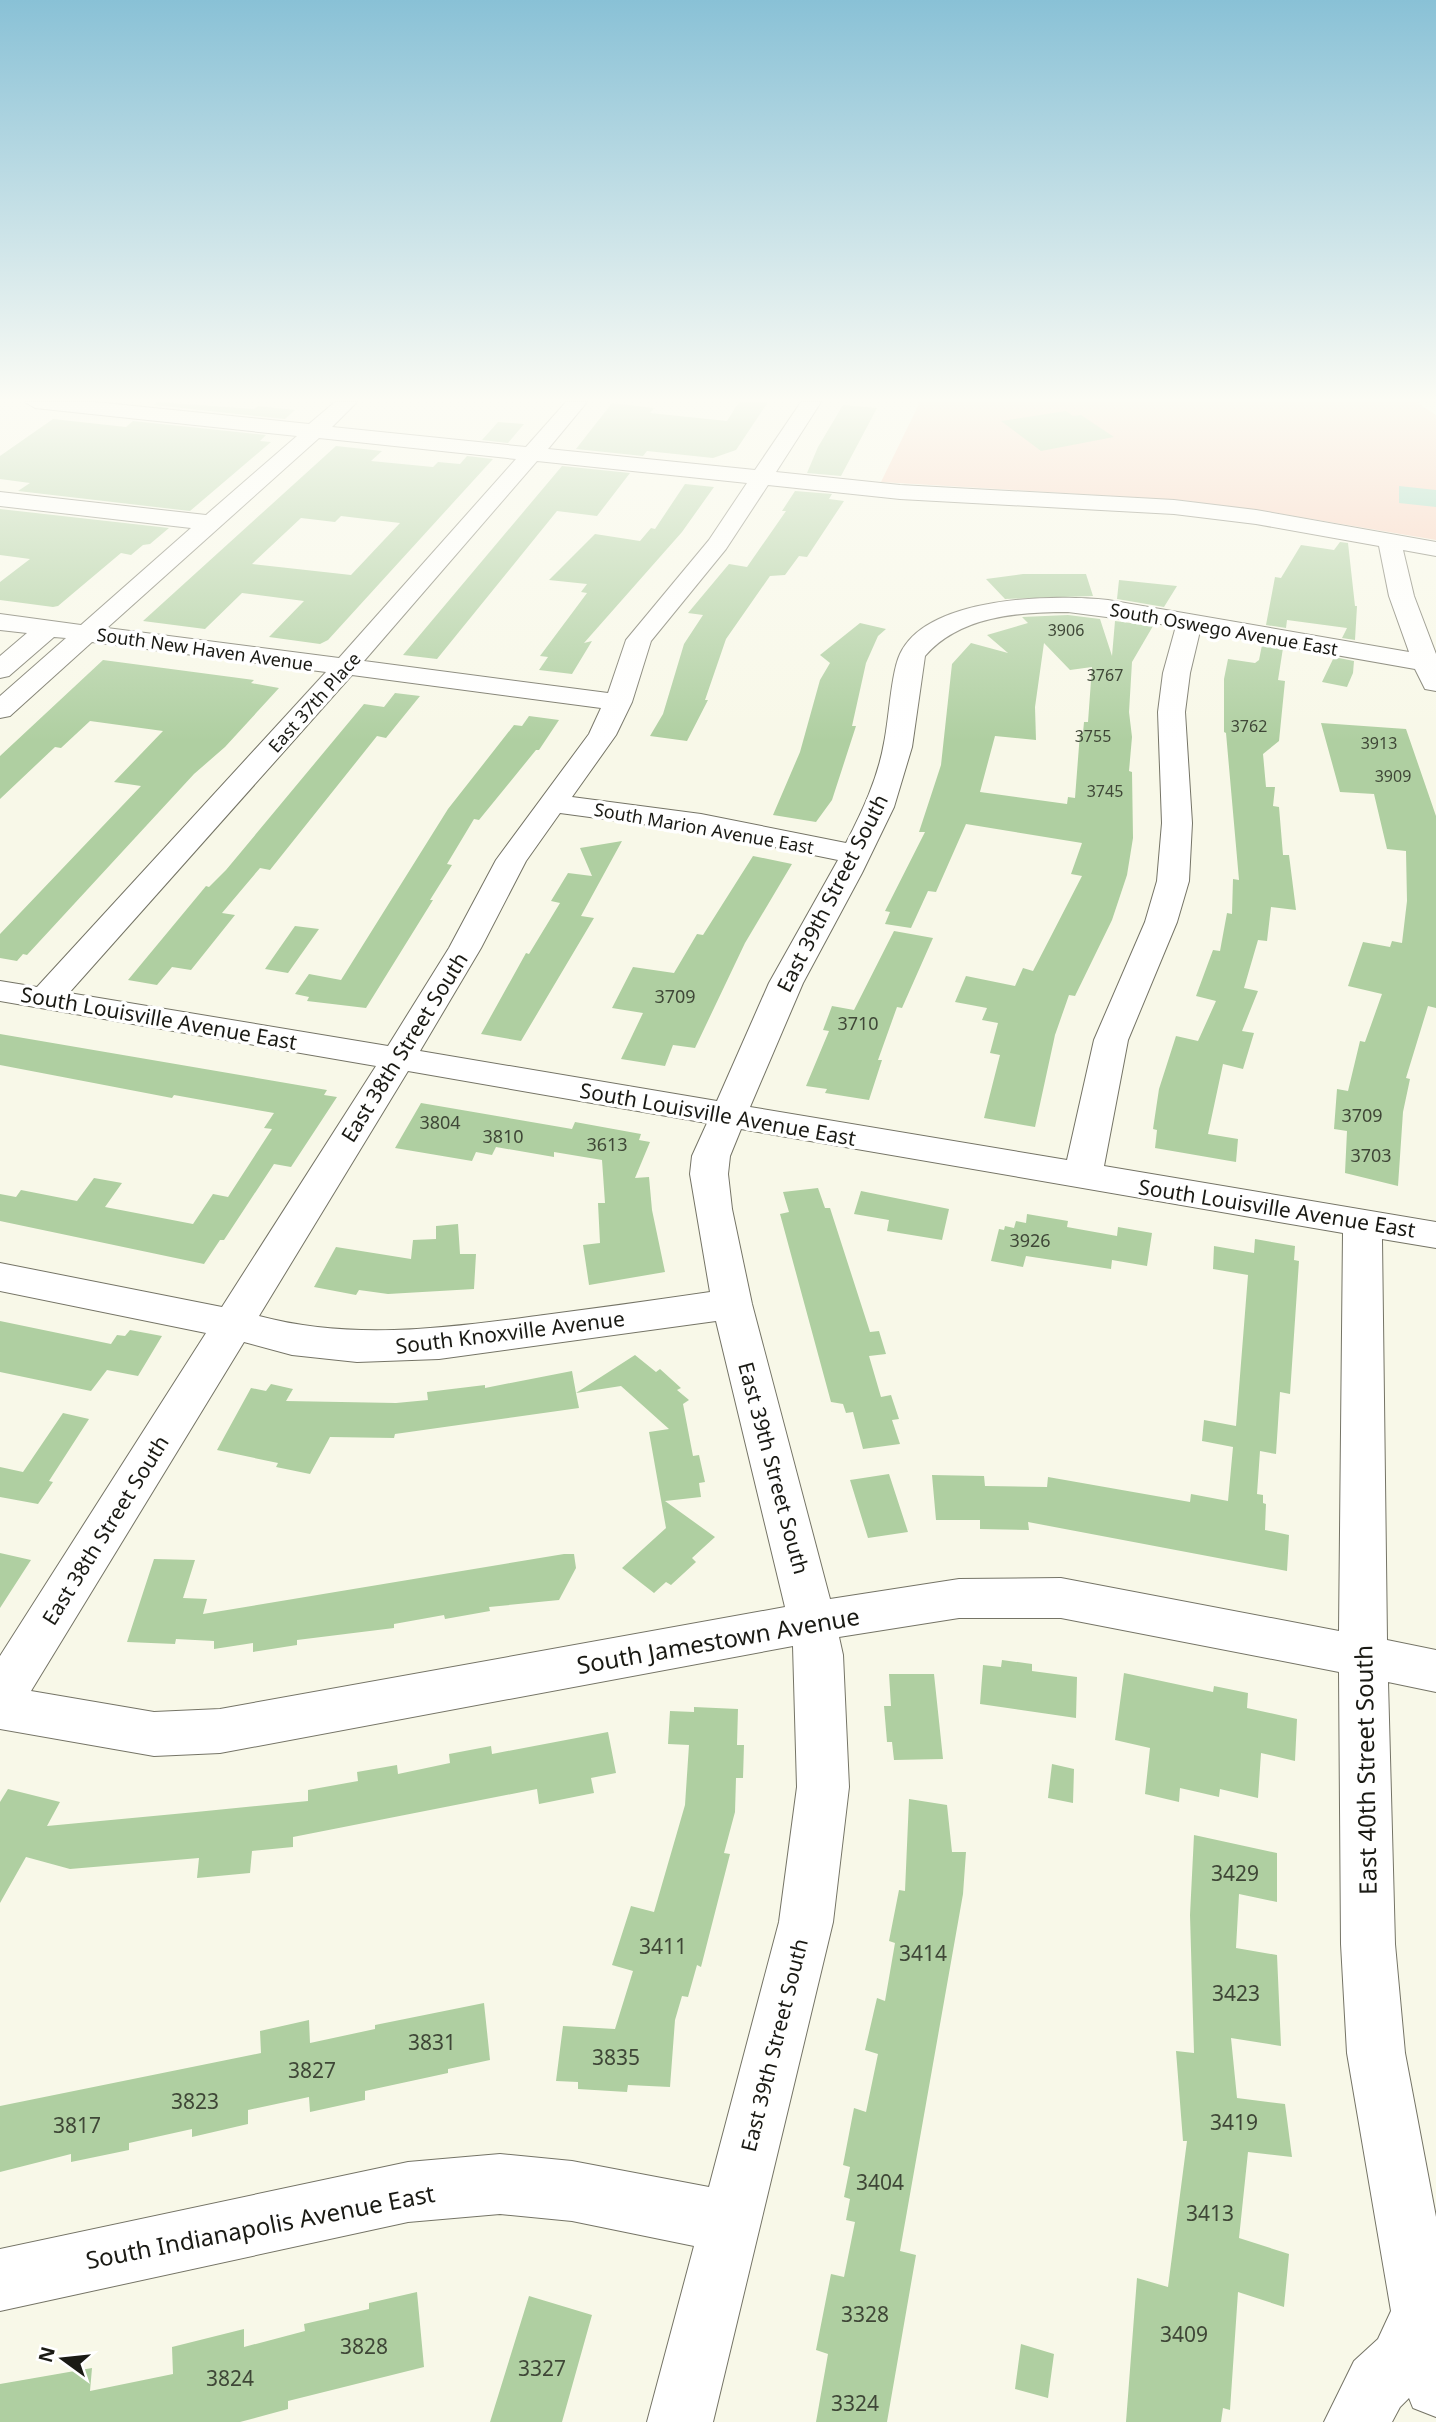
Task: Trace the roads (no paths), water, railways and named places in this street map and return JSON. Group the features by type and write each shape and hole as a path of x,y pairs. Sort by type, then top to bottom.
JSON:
{"street":[{"path":"141,515 211,523"},
{"path":"0,710 220,515"},
{"name":"East 37th Place","path":"46,998 479,515"},
{"name":"East 38th Street South","path":"0,1699 398,1059 465,948 511,860 600,739 618,702 639,639 718,544 737,515"},
{"path":"1240,515 1436,549"},
{"path":"1390,541 1397,586 1405,614 1432,665 1436,688"},
{"name":"South Oswego Avenue East","path":"1011,608 1067,604 1190,622 1432,665"},
{"name":"East 39th Street South","path":"680,2422 806,1922 823,1787 819,1655 732,1304 713,1209 709,1174 716,1138 786,983 856,854 890,775 912,655 918,646 949,625 1011,608"},
{"path":"1083,1176 1111,1039 1159,925 1173,884 1178,854 1178,813 1172,755 1172,699 1175,672 1190,622"},
{"path":"0,670 49,628"},
{"name":"South New Haven Avenue","path":"6,629 49,628 618,702"},
{"name":"South Marion Avenue East","path":"551,803 701,823 856,854"},
{"name":"South Louisville Avenue East","path":"0,990 1436,1235"},
{"name":"East 40th Street South","path":"1363,1222 1368,1934 1376,2053 1436,2385"},
{"name":"South Knoxville Avenue","path":"0,1277 233,1324 304,1342 357,1347 399,1347 732,1304"},
{"name":"South Jamestown Avenue","path":"0,1707 154,1734 220,1731 917,1603 982,1595 1032,1595 1082,1600 1436,1671"},
{"name":"South Indianapolis Avenue East","path":"0,2280 408,2192 487,2185 572,2191 651,2209 729,2221"},
{"path":"1357,2422 1377,2384 1401,2362 1423,2312"}]}
